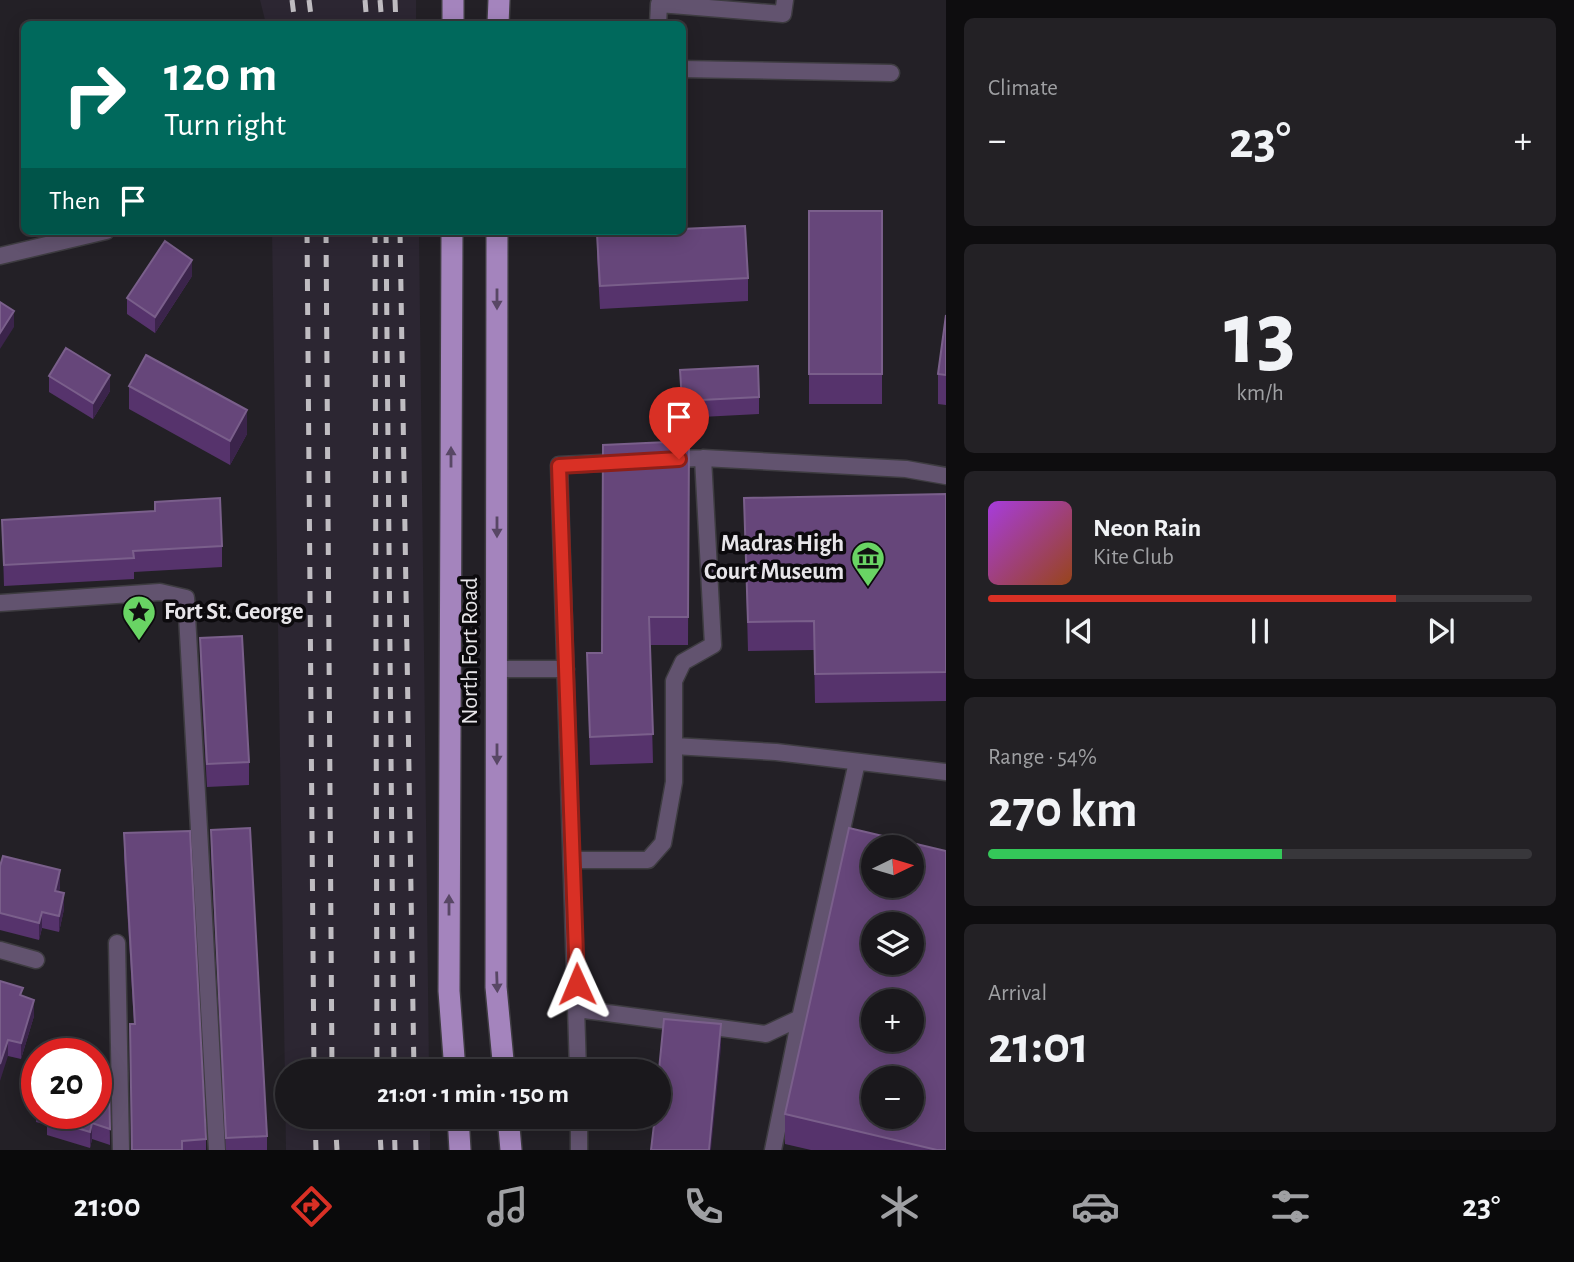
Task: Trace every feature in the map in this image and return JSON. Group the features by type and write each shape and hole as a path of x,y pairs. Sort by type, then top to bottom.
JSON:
{"main road":[{"path":"453,0 453,21"},
{"path":"498,21 499,0"},
{"name":"North Fort Road","path":"452,235 449,991 454,1059"},
{"name":"North Fort Road","path":"497,235 496,987 503,1059"},
{"path":"459,1129 460,1150"},
{"path":"509,1129 511,1150"}],"lane":[{"path":"658,21 659,4 783,14 785,0"},
{"path":"686,69 891,73"},
{"path":"0,256 89,235"},
{"path":"574,860 648,860 663,843 674,782 674,681 683,662 713,645 704,458"},
{"path":"578,1059 574,860 559,466 704,458 906,469 946,476"},
{"path":"0,603 160,592 186,597 217,1150"},
{"path":"497,669 566,669"},
{"path":"674,746 776,752 946,772"},
{"path":"773,1150 800,1018 845,840 857,762"},
{"path":"117,943 121,1150"},
{"path":"0,950 36,960"},
{"path":"578,1009 766,1034 800,1018"},
{"path":"579,1129 579,1150"}],"shaded area":[{"path":"260,0 416,0 416,21 265,21"},
{"path":"272,235 419,235 429,1059 285,1059"},
{"path":"286,1129 430,1129 430,1150 286,1150"}],"building":[{"path":"809,211 882,211 882,374 809,374"},
{"path":"745,226 748,278 600,286 597,235 686,235 686,229"},
{"path":"165,241 192,260 155,317 127,298"},
{"path":"0,302 14,311 0,333"},
{"path":"946,315 946,375 938,374"},
{"path":"66,348 110,375 93,403 49,376"},
{"path":"146,355 247,410 230,441 129,386"},
{"path":"758,366 759,397 682,401 680,370"},
{"path":"689,441 688,617 649,617 653,734 590,737 587,653 602,653 603,445"},
{"name":"Madras High Court Museum","path":"946,494 946,672 815,674 814,621 748,622 744,498"},
{"path":"220,498 222,546 133,551 134,558 4,565 2,520 155,511 155,502"},
{"path":"242,636 249,762 207,764 200,638"},
{"path":"250,828 267,1136 226,1138 211,830"},
{"path":"849,828 879,835 861,835 861,898 924,898 924,846 946,851 946,1150 785,1114"},
{"path":"190,831 206,1139 182,1141 182,1150 132,1150 130,1024 135,1024 124,833"},
{"path":"3,856 60,870 55,891 64,893 59,916 42,912 39,923 0,913 0,866"},
{"path":"0,981 23,988 20,995 34,1000 21,1043 8,1040 0,1064"},
{"path":"664,1019 721,1024 709,1150 651,1150 653,1129 671,1129 671,1059 660,1059"}],"railway":[{"path":"292,0 295,21"},
{"path":"309,0 312,21"},
{"path":"365,0 367,21"},
{"path":"380,0 382,21"},
{"path":"395,0 396,21"},
{"path":"307,235 314,1059"},
{"path":"326,235 332,1059"},
{"path":"375,235 377,1059"},
{"path":"386,235 394,1059"},
{"path":"400,235 414,1059"},
{"path":"315,1129 316,1150"},
{"path":"336,1129 337,1150"},
{"path":"380,1129 381,1150"},
{"path":"394,1129 395,1150"},
{"path":"415,1129 416,1150"}],"place":[{"name":"Madras High Court Museum","path":"868,588"},
{"name":"Fort St. George","path":"139,642"}],"route":[{"path":"577,984 559,466 679,459"}]}
